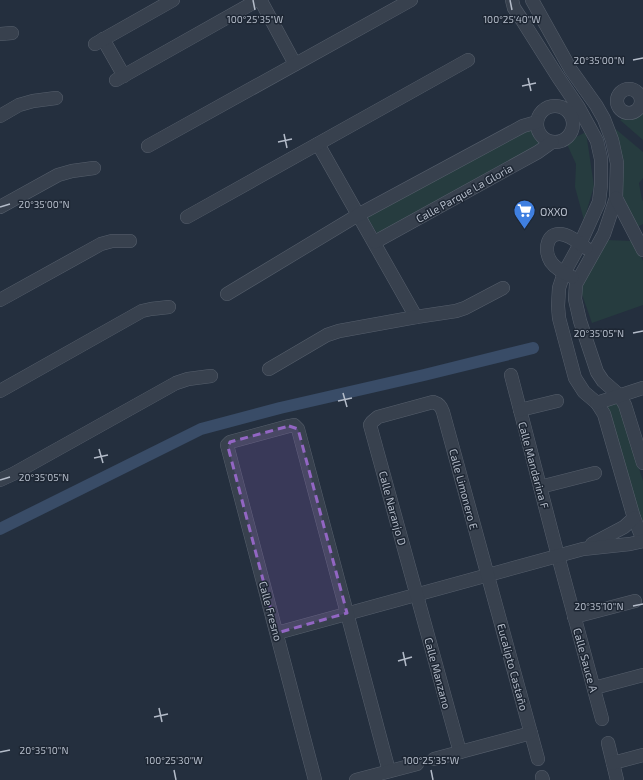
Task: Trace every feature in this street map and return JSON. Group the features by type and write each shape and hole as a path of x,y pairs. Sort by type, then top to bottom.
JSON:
{"street":[{"path":"172,0 99,41 120,78 258,2"},
{"path":"237,0 240,2 258,2"},
{"path":"148,146 411,0"},
{"path":"276,633 583,549 630,544 643,540 634,518 604,414 597,403 584,392 575,378 559,318 559,288 564,273 580,244 598,202 601,185 601,159 597,141 589,126 573,109 558,78 514,8 512,0"},
{"path":"532,0 571,70 596,105 604,119 612,140 617,163 616,198 604,234 576,284 575,299 580,321 597,372 625,405 640,441 643,463"},
{"path":"258,2 295,64"},
{"path":"187,217 468,60"},
{"path":"573,109 573,124 567,138 562,141 552,142 546,140 541,135 537,122 540,114 546,109 553,107 573,109 596,105 620,106 630,112 634,112 640,107 641,96 632,89 624,90 618,96 620,106"},
{"path":"0,116 20,105 33,101 56,98"},
{"path":"570,134 604,119 620,106"},
{"path":"227,294 358,215 523,126 537,122"},
{"name":"Calle Parque La Gloria","path":"375,242 538,152 552,142"},
{"path":"318,144 375,242 416,317"},
{"path":"0,207 58,175 72,171 94,168"},
{"path":"616,198 643,250"},
{"path":"579,280 564,273 552,264 549,258 547,246 549,241 553,235 565,235 593,253"},
{"path":"0,300 101,244 112,241 130,242"},
{"path":"269,368 328,335 339,331 456,311 503,288"},
{"path":"0,391 142,311 169,308"},
{"name":"Calle Mandarina F","path":"511,375 558,556"},
{"path":"0,480 176,383 188,379 211,376"},
{"path":"597,403 643,388"},
{"path":"520,410 558,401"},
{"name":"Calle Limonero E","path":"372,422 378,417 428,403 433,402 441,407 488,575"},
{"name":"Calle Naranjo D","path":"372,422 370,426 417,594"},
{"name":"Calle Fresno","path":"315,780 227,445 228,443 294,425 298,429 347,613"},
{"path":"540,486 595,472"},
{"path":"583,549 624,527 634,518"},
{"name":"Calle Sauce A","path":"558,556 602,718"},
{"name":"Eucalipto Castaño","path":"488,575 538,759"},
{"name":"Calle Manzano","path":"417,594 460,752"},
{"path":"574,617 635,601"},
{"path":"347,613 389,771"},
{"path":"594,688 643,675"},
{"path":"434,759 531,733"},
{"path":"608,743 617,780"},
{"path":"613,763 643,755"},
{"path":"356,780 417,764"}],"highlighted area":[{"path":"289,426 298,429 347,613 277,633 228,447 230,442"}],"green space":[{"path":"643,110 643,140 620,120"},
{"path":"533,126 537,135 545,143 379,236 366,216"},
{"path":"612,126 643,152 643,178 639,183 643,201 643,224 637,227 621,196"},
{"path":"586,132 594,186 584,220 575,187 576,164 566,142"},
{"path":"607,240 634,241 643,261 643,305 592,323 580,289"},
{"path":"617,400 643,481 643,520 640,521 603,405"}],"waterway":[{"path":"0,529 201,429 280,408 533,348"}],"place":[{"name":"OXXO","path":"525,230"}]}
